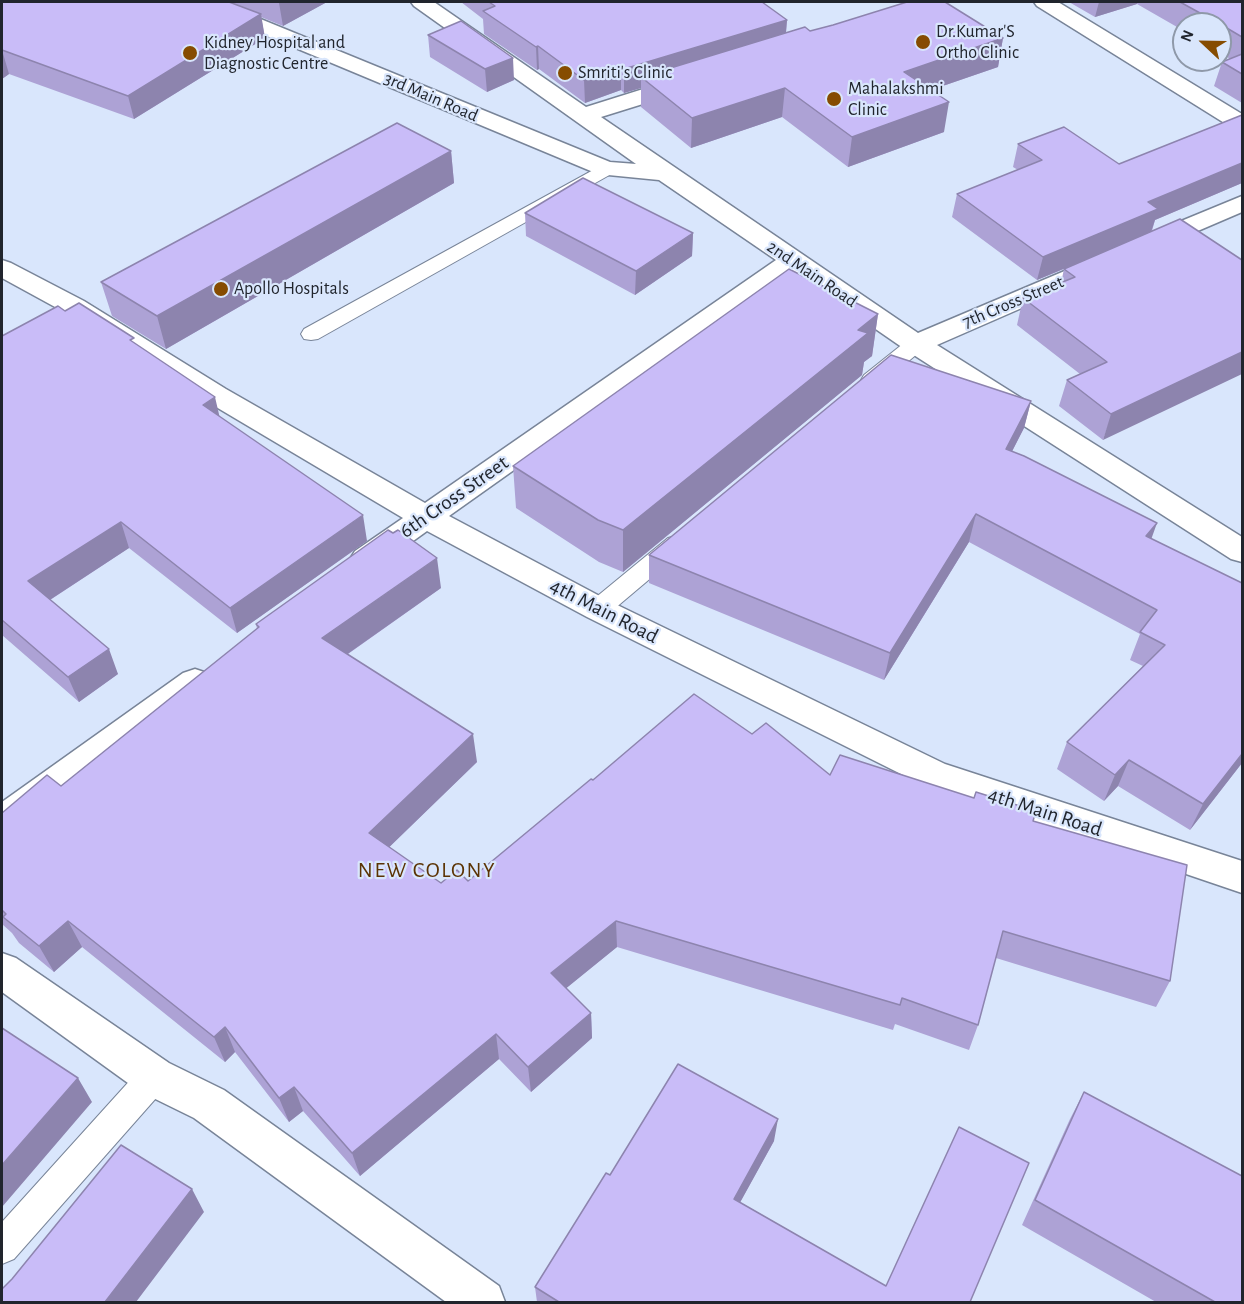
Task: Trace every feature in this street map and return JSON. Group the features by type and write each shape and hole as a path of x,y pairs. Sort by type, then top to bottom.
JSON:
{"street":[{"name":"3rd Main Road","path":"202,2 606,169 665,173"},
{"name":"2nd Main Road","path":"420,2 792,261 916,344 1242,550"},
{"path":"1044,2 1242,124"},
{"path":"585,115 698,80"},
{"name":"7th Cross Street","path":"916,344 1242,203"},
{"name":"6th Cross Street","path":"339,579 792,261"},
{"name":"4th Main Road","path":"2,267 426,517 598,609 933,774 1242,877"},
{"path":"2,821 213,669"},
{"path":"2,970 154,1077 209,1104 483,1302"}],"lane":[{"path":"311,334 606,169"},
{"path":"859,391 916,344"},
{"path":"598,609 688,534"},
{"path":"2,1246 154,1077"}],"building":[{"path":"2,2 229,2 261,14 128,96 2,50"},
{"path":"489,2 762,2 787,20 624,69 621,67 584,80 538,46 536,47 483,11 495,6"},
{"path":"907,2 945,2 1003,38 904,72 949,102 852,137 785,88 692,118 641,77 805,27 810,31"},
{"path":"1180,2 1242,2 1242,37 1232,31 1232,12 1198,12"},
{"path":"461,21 513,58 485,69 428,35"},
{"path":"1242,54 1242,74 1232,68 1232,58"},
{"path":"1242,115 1242,163 1148,202 1158,209 1043,257 957,194 1042,160 1018,144 1064,127 1119,164"},
{"path":"397,123 451,151 157,316 101,282"},
{"path":"583,178 693,233 636,271 525,213"},
{"path":"1180,219 1242,260 1242,352 1111,414 1067,380 1107,362 1023,298 1075,277 1064,269"},
{"path":"789,269 878,314 858,330 868,333 623,530 598,520 513,466"},
{"path":"79,303 134,338 130,340 215,397 203,405 363,515 230,608 121,522 28,581 109,649 68,677 2,620 2,336 58,306 65,311"},
{"path":"891,355 1031,401 1006,449 1157,523 1146,536 1242,583 1242,754 1203,804 1129,760 1115,775 1067,742 1165,645 1140,632 1157,610 976,514 890,653 649,555"},
{"path":"388,530 393,533 398,530 437,558 322,638 473,734 369,833 441,883 457,870 468,881 591,779 593,780 694,694 752,734 766,723 830,775 840,755 974,798 976,792 1036,811 1033,821 1187,865 1170,981 1003,931 978,1025 902,998 900,1005 616,921 551,973 591,1013 528,1067 496,1034 352,1153 294,1087 279,1098 225,1027 214,1037 68,921 39,946 3,917 6,914 2,910 2,813 47,775 61,786 259,627 256,624"},
{"path":"2,1028 78,1078 2,1165"},
{"path":"678,1064 778,1119 734,1199 886,1286 959,1127 1029,1163 970,1302 559,1302 535,1287 606,1173 610,1175"},
{"path":"1084,1092 1242,1176 1242,1302 1215,1302 1035,1200"},
{"path":"121,1145 192,1189 105,1302 2,1302 2,1289"}],"place":[{"name":"Dr.Kumar'S Ortho Clinic","path":"923,42"},
{"name":"Kidney Hospital and Diagnostic Centre","path":"190,53"},
{"name":"Smriti's Clinic","path":"565,73"},
{"name":"Mahalakshmi Clinic","path":"834,99"},
{"name":"Apollo Hospitals","path":"221,289"}],"district":[{"name":"NEW COLONY","path":"427,870"}]}
